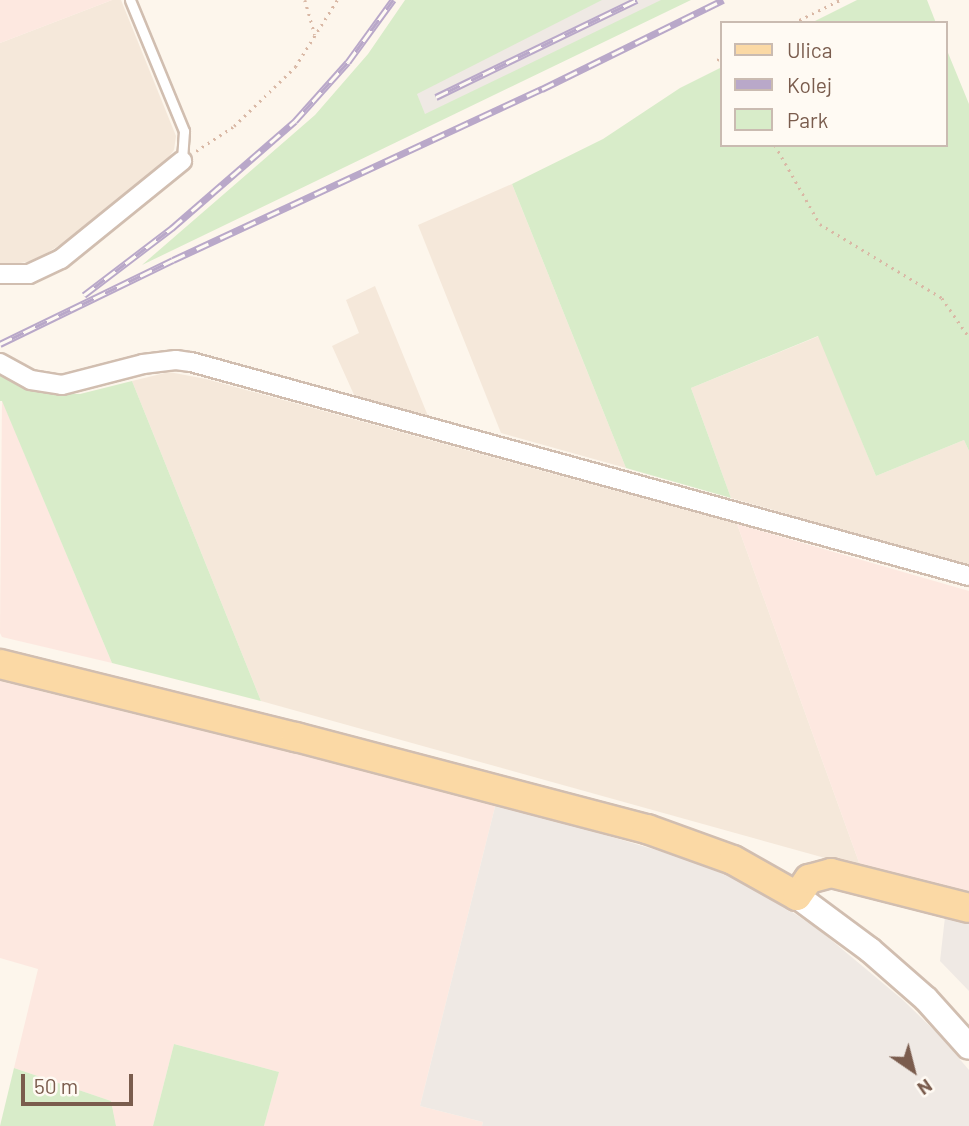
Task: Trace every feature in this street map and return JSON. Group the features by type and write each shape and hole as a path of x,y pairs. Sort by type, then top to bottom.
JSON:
{"main road":[{"path":"0,664 296,737 647,829 733,860 797,896 809,879 831,873 969,908"}],"street":[{"path":"0,274 29,274 61,259 182,161"},
{"path":"0,363 31,380 62,385 143,364 176,360 191,362 969,576"},
{"path":"797,896 870,950 926,999 969,1047"}],"lane":[{"path":"130,0 184,131 182,161"}],"path":[{"path":"305,0 315,34"},
{"path":"182,161 234,126 295,67 337,0"},
{"path":"797,21 840,0"},
{"path":"776,147 820,224 942,298 969,337"}],"shaded area":[{"path":"0,0 112,0 0,43"},
{"path":"112,0 121,0 176,136 174,150 168,158 66,241 36,260 0,267 0,43"},
{"path":"598,0 683,0 427,124 411,89"},
{"path":"512,184 626,468 501,433 418,225"},
{"path":"375,286 428,416 355,397 332,346 359,333 346,300"},
{"path":"819,336 876,476 964,440 969,451 969,566 731,498 691,388"},
{"path":"169,372 206,379 737,524 861,868 261,701 132,381"},
{"path":"2,400 112,663 2,637 0,633"},
{"path":"737,524 969,591 969,892 861,868"},
{"path":"0,681 496,803 420,1106 483,1122 482,1126 264,1126 279,1072 174,1044 153,1126 116,1126 111,1101 14,1068 38,969 0,958"},
{"path":"496,803 731,872 818,929 903,1000 939,1035 969,1070 969,1126 482,1126 483,1122 420,1106"},
{"path":"945,917 969,924 969,991 940,961"}],"green space":[{"path":"405,0 602,0 417,94 425,114 661,0 691,0 142,265 315,115 368,54"},
{"path":"857,0 927,0 935,21 815,21"},
{"path":"948,53 969,104 969,451 964,440 876,476 818,336 691,388 731,498 626,468 512,184 603,139 680,88 720,68 720,147 948,147"},
{"path":"0,374 44,393 80,394 132,381 261,701 112,663 0,401"},
{"path":"174,1044 279,1072 264,1126 153,1126"},
{"path":"14,1068 111,1101 116,1126 0,1126"}],"railway":[{"path":"84,295 172,228 295,121 348,62 393,0"},
{"path":"436,97 637,0"},
{"path":"0,344 173,260 542,89 723,0"}]}
